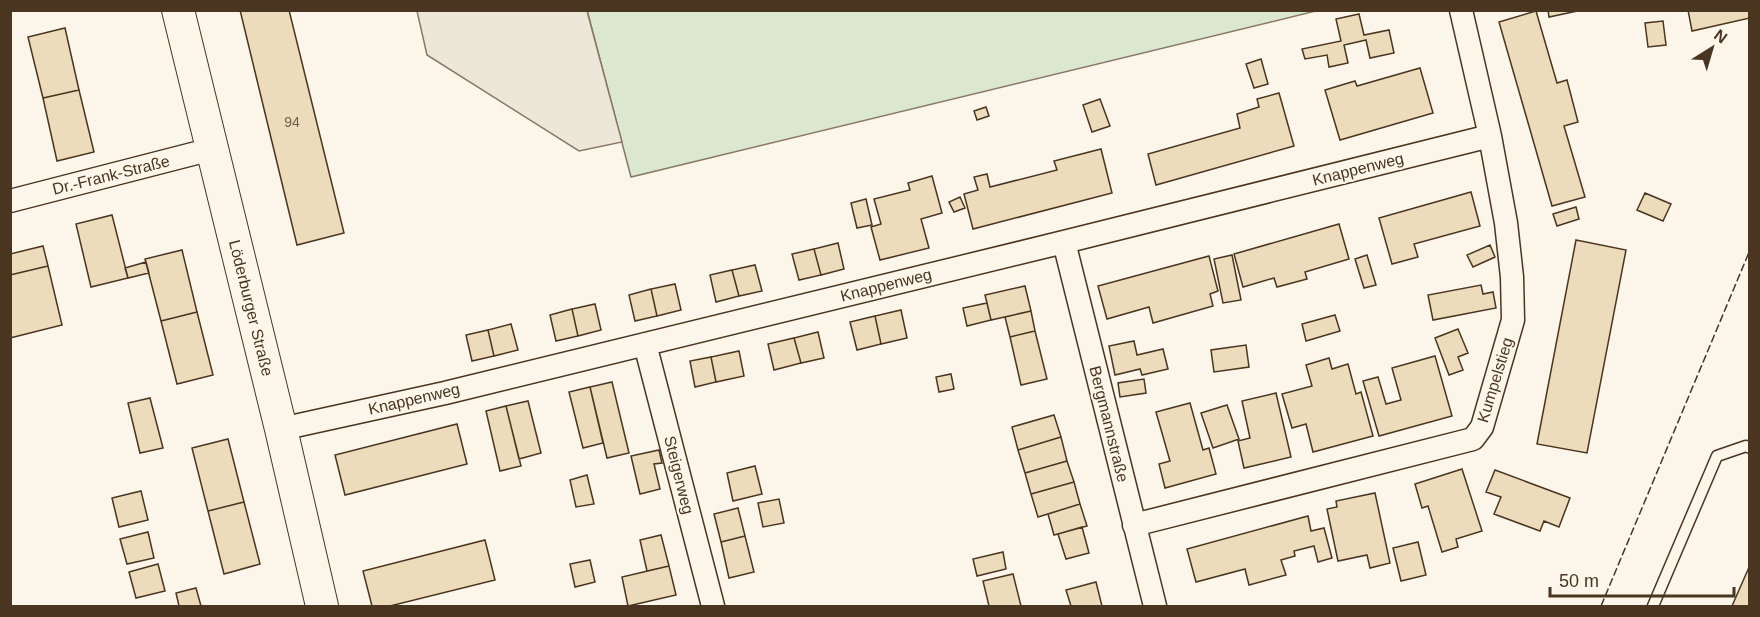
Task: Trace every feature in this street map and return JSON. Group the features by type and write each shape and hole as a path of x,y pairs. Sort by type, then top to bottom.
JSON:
{"street":[{"name":"Löderburger Straße","path":"178,10 322,606"},
{"name":"Kumpelstieg","path":"1134,525 1473,439 1482,428 1514,320 1512,277 1506,223 1490,136 1461,10"},
{"name":"Knappenweg","path":"281,429 445,393 1490,136"},
{"name":"Dr.-Frank-Straße","path":"10,201 212,149"},
{"name":"Bergmannstraße","path":"1064,242 1155,606"},
{"name":"Steigerweg","path":"645,344 712,606"}],"lane":[{"path":"1653,606 1717,456 1746,446 1749,448"}],"green space":[{"path":"587,10 1316,10 1316,11 631,177"}],"shaded area":[{"path":"417,11 587,11 622,142 579,151 427,55"}],"building":[{"path":"240,10 289,10 344,233 297,245"},
{"path":"1548,10 1582,10 1549,17"},
{"path":"1688,10 1750,10 1750,18 1692,31"},
{"path":"1536,11 1557,83 1567,80 1578,122 1564,126 1585,197 1552,206 1499,22"},
{"path":"1359,14 1364,35 1389,30 1394,53 1370,58 1366,40 1344,45 1348,63 1329,67 1327,55 1305,59 1302,49 1341,41 1336,19"},
{"path":"1663,21 1666,45 1648,47 1645,23"},
{"path":"65,28 79,90 43,98 28,37"},
{"path":"1261,59 1268,84 1254,88 1246,64"},
{"path":"1420,68 1433,113 1340,140 1325,90 1355,81 1357,86"},
{"path":"79,90 94,152 57,161 43,98"},
{"path":"1279,93 1294,146 1156,185 1148,154 1240,128 1237,114 1259,107 1257,99"},
{"path":"1100,99 1110,126 1092,132 1083,105"},
{"path":"986,107 989,116 977,120 974,111"},
{"path":"1101,149 1112,193 973,229 964,194 978,190 974,177 987,174 990,187 1057,170 1054,161"},
{"path":"932,176 942,213 921,219 929,248 880,260 871,227 881,224 874,199 910,190 908,183"},
{"path":"1471,192 1480,226 1414,244 1418,257 1392,264 1379,218"},
{"path":"1645,193 1671,204 1663,221 1637,210"},
{"path":"960,197 965,208 954,212 949,202"},
{"path":"866,199 872,225 857,228 851,203"},
{"path":"1576,207 1579,219 1557,226 1553,214"},
{"path":"112,215 128,278 91,287 76,224"},
{"path":"1339,224 1349,259 1305,272 1307,279 1277,287 1274,278 1243,287 1234,254"},
{"path":"1576,240 1626,250 1587,453 1537,444"},
{"path":"838,243 844,269 821,275 814,249"},
{"path":"1490,245 1495,257 1473,267 1467,255"},
{"path":"43,246 48,266 10,275 10,254"},
{"path":"814,249 821,275 799,280 792,254"},
{"path":"182,250 197,312 161,321 145,259"},
{"path":"1232,255 1241,300 1223,303 1214,259"},
{"path":"1367,255 1376,285 1364,288 1355,259"},
{"path":"1209,256 1218,291 1210,294 1213,306 1153,323 1149,307 1107,319 1098,286"},
{"path":"146,262 149,273 128,278 125,268"},
{"path":"755,265 762,291 739,296 732,270"},
{"path":"48,266 62,325 10,338 10,275"},
{"path":"732,270 739,296 716,302 710,275"},
{"path":"675,284 681,310 657,316 651,289"},
{"path":"1481,285 1483,294 1493,292 1496,308 1433,320 1428,295"},
{"path":"1025,286 1031,311 991,320 985,295"},
{"path":"651,289 657,316 635,321 629,295"},
{"path":"987,303 991,320 967,326 963,308"},
{"path":"595,304 601,330 578,336 572,309"},
{"path":"572,309 578,336 556,341 550,315"},
{"path":"901,310 907,338 881,344 875,316"},
{"path":"1031,311 1035,331 1010,337 1005,317"},
{"path":"197,312 213,375 177,384 161,321"},
{"path":"1335,315 1340,331 1306,341 1302,324"},
{"path":"875,316 881,344 857,350 850,322"},
{"path":"511,324 518,350 494,356 488,330"},
{"path":"1458,329 1468,353 1458,357 1463,370 1449,375 1435,338"},
{"path":"488,330 494,356 472,361 466,335"},
{"path":"1035,331 1047,379 1021,385 1010,337"},
{"path":"818,332 824,358 801,363 794,338"},
{"path":"794,338 801,363 774,370 768,344"},
{"path":"1134,341 1137,355 1163,349 1168,369 1142,375 1140,369 1115,375 1109,346"},
{"path":"1246,345 1249,367 1214,372 1211,350"},
{"path":"739,351 744,376 716,382 711,357"},
{"path":"1435,356 1452,416 1379,436 1363,381 1378,377 1386,404 1401,400 1392,368"},
{"path":"711,357 716,382 695,387 690,361"},
{"path":"1329,358 1332,369 1348,364 1356,394 1361,392 1373,436 1313,452 1306,424 1292,428 1282,394 1312,386 1306,365"},
{"path":"951,374 954,389 939,392 936,377"},
{"path":"1144,379 1146,393 1120,397 1118,383"},
{"path":"612,382 629,453 607,458 590,387"},
{"path":"590,387 603,443 583,448 569,392"},
{"path":"1276,393 1291,457 1244,468 1238,441 1250,438 1242,401"},
{"path":"150,398 163,448 140,453 128,403"},
{"path":"528,401 541,453 519,459 506,406"},
{"path":"1190,403 1203,450 1209,448 1216,474 1165,488 1159,464 1170,461 1156,412"},
{"path":"1227,405 1239,439 1213,448 1201,413"},
{"path":"506,406 521,466 500,471 486,411"},
{"path":"1054,415 1061,437 1018,450 1012,427"},
{"path":"457,424 467,464 345,495 335,455"},
{"path":"1061,437 1067,461 1025,473 1018,450"},
{"path":"228,439 244,502 208,511 192,448"},
{"path":"659,450 662,463 654,464 660,489 640,494 631,456"},
{"path":"1067,461 1074,482 1031,494 1025,473"},
{"path":"755,466 762,494 733,501 727,473"},
{"path":"1462,469 1482,531 1456,539 1458,547 1442,552 1428,506 1422,508 1415,484"},
{"path":"1495,470 1570,498 1559,527 1544,521 1540,531 1494,514 1501,497 1486,492"},
{"path":"587,475 594,504 576,507 570,480"},
{"path":"1074,482 1080,504 1038,517 1031,494"},
{"path":"141,491 148,520 119,527 112,498"},
{"path":"1375,493 1390,563 1370,568 1367,555 1338,561 1327,509 1337,507 1336,501"},
{"path":"779,499 784,523 763,527 758,503"},
{"path":"244,502 260,564 224,574 208,511"},
{"path":"1080,504 1087,526 1054,535 1048,514"},
{"path":"738,508 745,536 721,542 714,514"},
{"path":"1308,516 1311,531 1324,528 1332,558 1318,562 1314,546 1294,551 1295,556 1281,560 1286,575 1249,585 1245,569 1196,582 1187,549"},
{"path":"1082,527 1089,553 1066,559 1058,534"},
{"path":"148,532 154,558 127,564 120,539"},
{"path":"661,535 669,566 647,571 640,540"},
{"path":"745,536 754,572 729,578 721,542"},
{"path":"485,540 495,580 390,606 372,606 363,571"},
{"path":"1418,542 1426,575 1401,581 1393,548"},
{"path":"1003,552 1006,569 977,576 973,559"},
{"path":"590,560 595,582 575,587 570,564"},
{"path":"158,564 165,591 136,598 129,572"},
{"path":"1750,565 1750,606 1732,606"},
{"path":"669,566 676,595 628,606 622,577"},
{"path":"1013,574 1021,606 989,606 983,581"},
{"path":"1096,582 1102,606 1071,606 1066,590"},
{"path":"196,588 201,606 179,606 176,593"}],"fence":[{"path":"1601,606 1750,250"}]}
